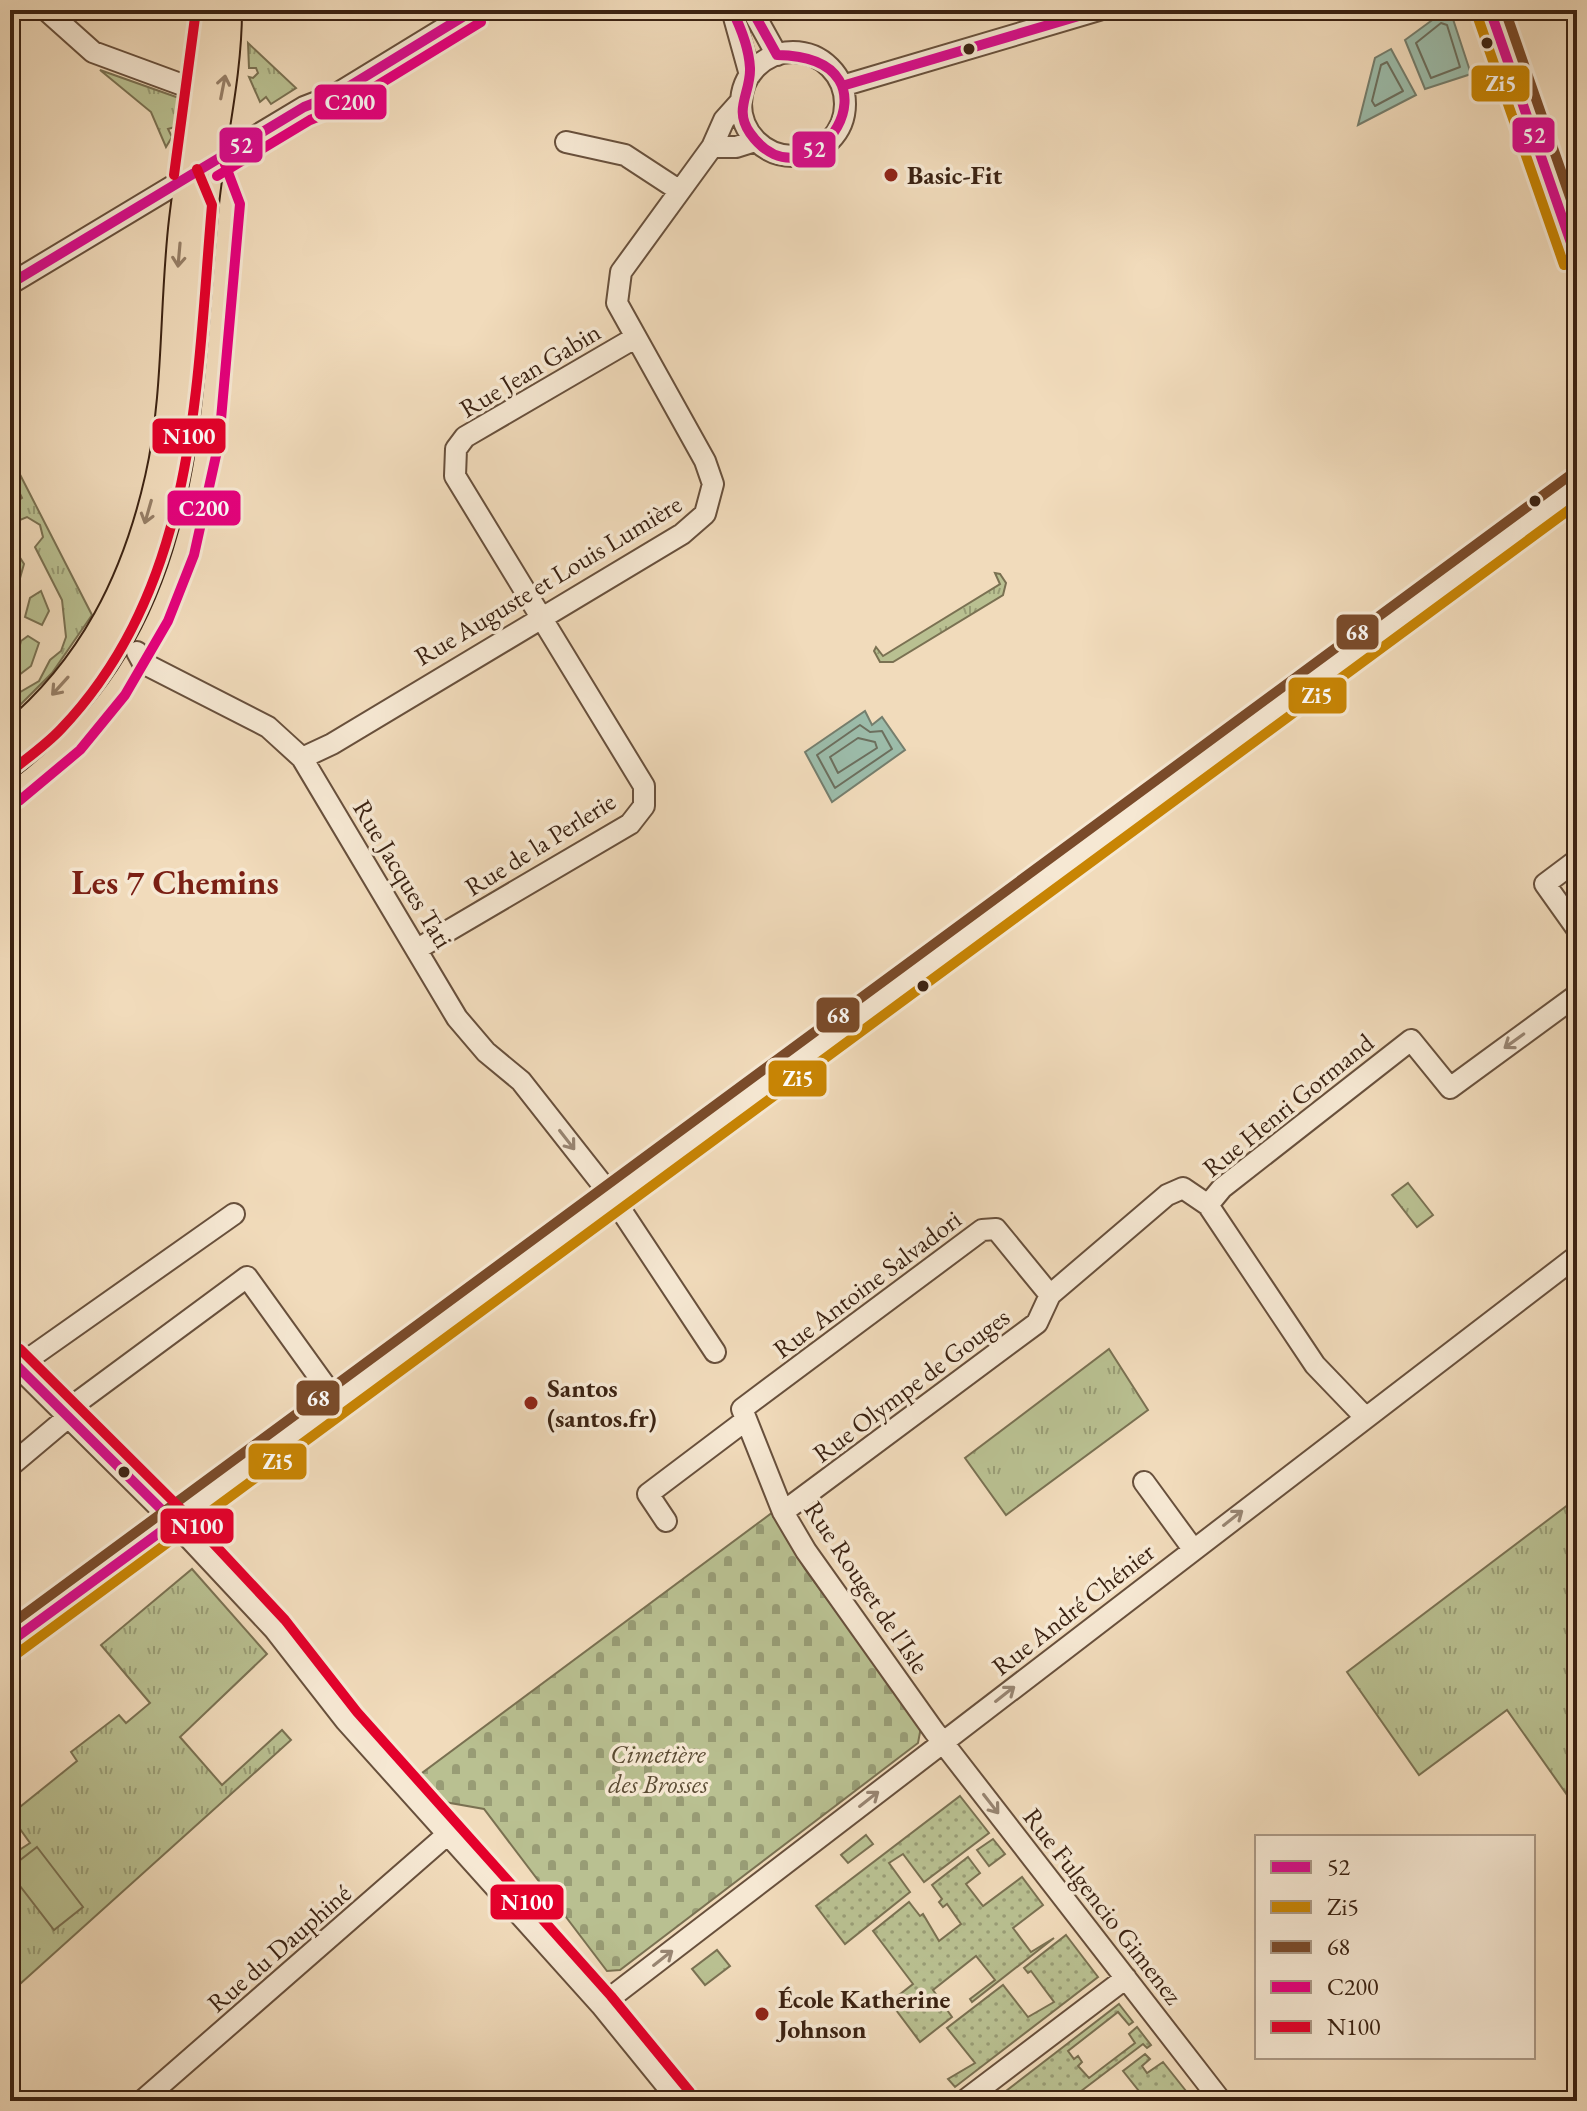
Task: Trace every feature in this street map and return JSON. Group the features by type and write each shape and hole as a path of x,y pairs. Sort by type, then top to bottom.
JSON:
{"main road":[{"path":"10,735 72,672 119,642 135,557 158,477 188,177 210,10"},
{"path":"10,765 65,717 97,678 119,642 151,573 177,494 210,164 229,55 229,10"},
{"path":"1490,10 1577,258"},
{"path":"1507,10 1558,175 1577,258"}],"street":[{"path":"46,10 93,52 199,91"},
{"path":"304,107 331,81 448,10"},
{"path":"10,284 304,107 335,95 474,10"},
{"path":"732,10 750,75"},
{"path":"752,10 777,55"},
{"path":"842,86 1099,10"},
{"path":"1499,10 1545,151 1558,175"},
{"path":"777,55 809,55 835,73 842,86 844,117 828,144 814,153 775,154 755,141 742,115 741,101 750,75 761,62 777,55"},
{"name":"Rue Auguste et Louis Lumière","path":"302,758 332,744 682,534 705,514 713,484 705,461 633,339 617,303 621,272 712,147 724,120 741,101"},
{"path":"712,147 736,147 755,141"},
{"path":"566,142 625,155 680,191"},
{"name":"Rue Jean Gabin","path":"539,618 455,476 456,449 465,437 633,339"},
{"path":"10,1642 1577,487"},
{"name":"Rue de la Perlerie","path":"419,948 630,824 644,806 644,786 539,618"},
{"name":"Rue Jacques Tati","path":"119,642 150,653 229,697 230,705 268,727 302,758 419,948 457,1018 486,1052 521,1081 613,1198"},
{"path":"1577,860 1545,884 1577,929"},
{"name":"Rue Henri Gormand","path":"1365,1417 1315,1365 1208,1205 1234,1179 1411,1040 1450,1088 1577,995"},
{"name":"Rue Olympe de Gouges","path":"783,1512 1037,1323 1050,1295 1167,1195 1183,1188 1208,1205"},
{"path":"613,1198 715,1352"},
{"path":"234,1214 14,1363 174,1522 275,1630 346,1721 601,2005 679,2101"},
{"name":"Rue Antoine Salvadori","path":"744,1415 982,1230 996,1229 1050,1295"},
{"name":"Rue André Chénier","path":"601,2005 1577,1256"},
{"path":"10,1466 65,1416 247,1277 337,1402"},
{"path":"666,1521 648,1494 744,1415"},
{"name":"Rue Rouget de l'Isle","path":"744,1415 783,1512 815,1564 943,1742"},
{"path":"1144,1482 1193,1549"},
{"name":"Rue Fulgencio Gimenez","path":"943,1742 1221,2101"},
{"name":"Rue du Dauphiné","path":"142,2101 449,1833"},
{"path":"964,2101 1126,1978"}],"green space":[{"path":"248,43 296,88 271,104 266,97 260,102 249,77 253,78 258,73 256,68 249,68"},
{"path":"100,70 179,98 175,127 168,129 172,137 166,147 151,112"},
{"path":"10,455 92,615 52,673 10,715 10,698 39,681 50,660 61,651 66,637 62,600 35,547 43,537 40,525 27,517 10,524 10,506 22,498 10,473"},
{"path":"10,542 24,564 10,614"},
{"path":"995,573 1000,574 1006,583 1003,595 893,662 880,662 874,651 876,647 883,656 1000,584"},
{"path":"41,591 49,611 42,625 25,617 30,598"},
{"path":"28,636 39,643 31,666 15,678 13,672 21,641"},
{"path":"1408,1183 1433,1215 1417,1227 1392,1195"},
{"path":"1109,1349 1148,1410 1006,1515 965,1458"},
{"path":"1577,1498 1577,1809 1507,1710 1419,1775 1347,1672"},
{"name":"Cimetière des Brosses","path":"773,1512 805,1569 921,1727 918,1743 620,1970 607,1971 484,1809 439,1801 418,1776"},
{"path":"192,1569 267,1654 180,1737 222,1785 282,1730 291,1740 10,1993 10,1856 30,1843 10,1815 77,1761 71,1752 119,1715 126,1723 150,1703 101,1645"},
{"path":"960,1796 989,1833 924,1882 903,1854 889,1863 910,1892 845,1944 816,1906"},
{"path":"866,1835 873,1844 848,1863 841,1855"},
{"path":"993,1839 1005,1854 989,1866 977,1850"},
{"path":"37,1847 83,1907 54,1930 10,1873 10,1868"},
{"path":"968,1857 980,1873 966,1884 983,1906 1022,1877 1043,1905 1013,1928 1031,1952 1054,1938 972,2002 970,1999 995,1980 976,1956 933,1990 952,2017 920,2042 890,2002 913,1984 873,1931 909,1902 920,1916 923,1914 939,1941 961,1924 947,1904 943,1907 939,1902 942,1899 932,1885"},
{"path":"1066,1935 1098,1977 955,2087 948,2079 975,2063 947,2028 1003,1985 1028,2017 1054,2002 1031,1971 1028,1973 1024,1968"},
{"path":"717,1950 730,1966 705,1985 692,1969"},
{"path":"1119,2004 1133,2022 1129,2025 1118,2012 1068,2051 1074,2059 1078,2056 1082,2062 1078,2066 1089,2078 1135,2043 1129,2034 1137,2027 1151,2045 1147,2048 1143,2044 1068,2101 1024,2101 1016,2091 1003,2101 993,2101"},
{"path":"1145,2054 1150,2059 1142,2066 1147,2073 1163,2062 1194,2101 1185,2096 1178,2101 1147,2101 1123,2071"}],"water":[{"path":"1450,10 1471,74 1425,89 1405,40"},
{"path":"1391,49 1416,95 1358,125 1375,58"},
{"path":"865,711 872,725 882,717 905,750 832,802 805,752"}],"transit line":[{"name":"N100","path":"174,175 196,10"},
{"name":"52","path":"10,284 304,107 335,95 474,10"},
{"name":"52","path":"732,10 744,38 749,61 750,77 743,108 745,124 750,133 774,154 799,157 821,146 837,127 844,103 839,80 818,62 777,55 752,10"},
{"name":"52","path":"842,86 1099,10"},
{"name":"52","path":"1490,10 1577,260"},
{"name":"68","path":"1505,10 1577,217"},
{"name":"Zi5","path":"1477,15 1564,265"},
{"name":"C200","path":"217,176 310,120 342,107 481,22"},
{"name":"C200","path":"19,801 80,750 125,695 168,621 194,555 219,442 240,204 223,159"},
{"name":"N100","path":"10,772 61,729 106,673 140,613 164,549 182,482 201,344 212,205 197,169"},
{"name":"68","path":"10,1625 1569,476"},
{"name":"Zi5","path":"18,1653 1577,504"},
{"name":"N100","path":"20,1349 184,1512 285,1620 357,1712 611,1996 690,2092"},
{"name":"52","path":"10,1359 174,1522"},
{"name":"52","path":"10,1642 174,1522"}],"place":[{"name":"Basic-Fit","path":"891,175"},
{"name":"Santos (santos.fr)","path":"531,1403"},
{"name":"École Katherine Johnson","path":"762,2014"}],"district":[{"name":"Les 7 Chemins","path":"175,882"}]}
